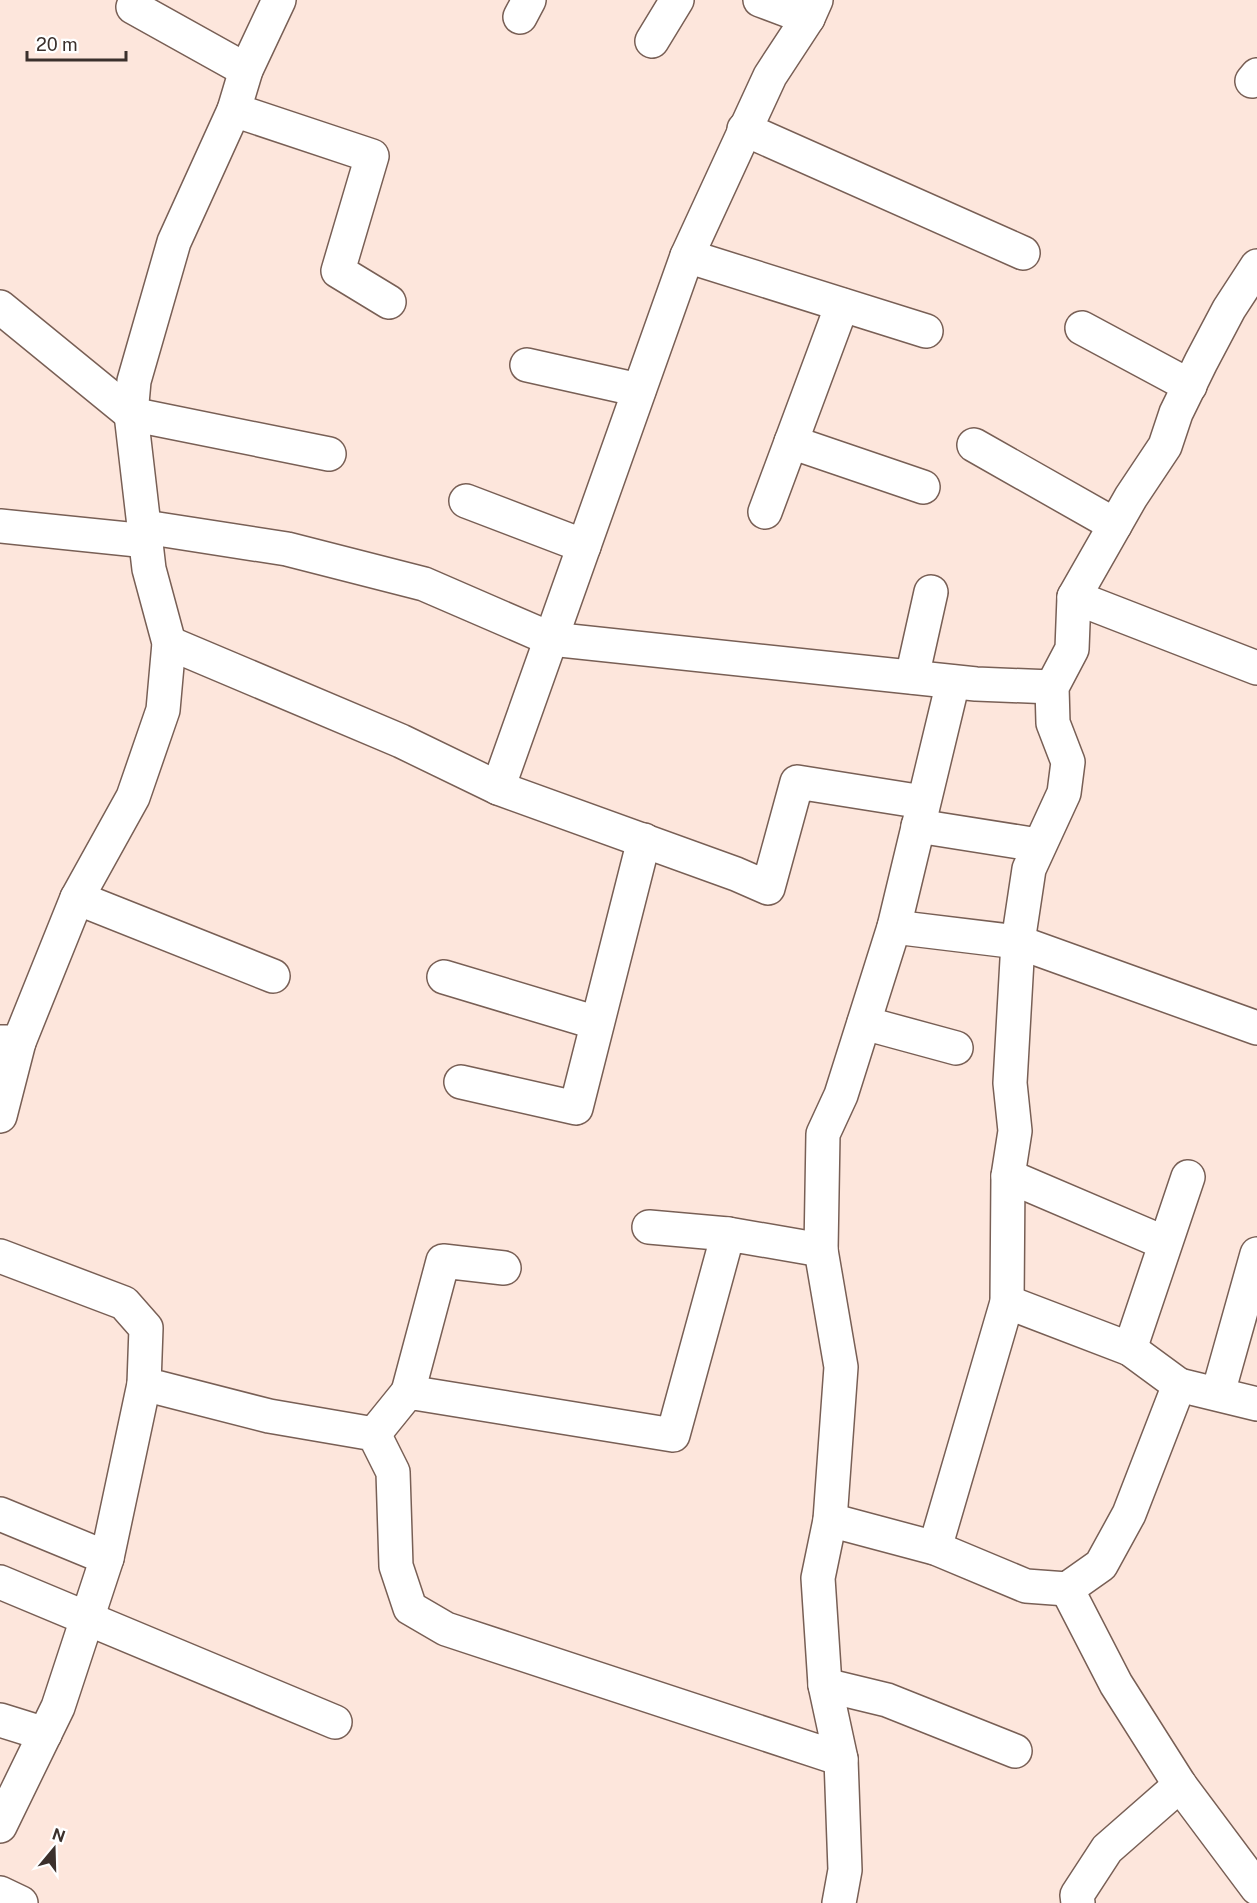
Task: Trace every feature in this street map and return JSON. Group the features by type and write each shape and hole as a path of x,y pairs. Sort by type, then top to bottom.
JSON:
{"street":[{"path":"0,1116 9,1042 77,898 133,797 163,710 169,642 149,569 131,414 134,381 174,242 234,110 246,70 279,0"},
{"path":"652,41 677,0"},
{"path":"498,788 687,256 770,76 812,9 760,0"},
{"path":"133,7 246,70"},
{"path":"234,110 372,156 338,271 389,302"},
{"path":"744,129 1023,253"},
{"path":"687,256 926,331"},
{"path":"935,1548 1007,1302 1008,1176 1015,1131 1010,1083 1018,942 1029,869 1038,845 1064,793 1068,762 1053,723 1052,687 1072,649 1074,597 1115,525 1165,446 1190,386 1229,309 1257,267"},
{"path":"765,512 842,305"},
{"path":"0,307 131,414 329,454"},
{"path":"1082,328 1190,386"},
{"path":"527,365 639,390"},
{"path":"791,442 923,487"},
{"path":"974,446 1115,525"},
{"path":"466,501 584,546"},
{"path":"0,526 146,534 287,549 424,584 551,639 952,682 1052,687"},
{"path":"912,677 931,592"},
{"path":"1074,597 1257,668"},
{"path":"169,642 401,741 498,788 644,840 768,888 797,782 1038,845"},
{"path":"839,1903 845,1870 841,1759 825,1685 818,1578 830,1520 841,1367 821,1250 823,1134 841,1095 894,927 952,682"},
{"path":"461,1082 576,1108 644,840"},
{"path":"77,898 273,976"},
{"path":"894,927 1018,942 1257,1028"},
{"path":"444,977 597,1023"},
{"path":"864,1023 956,1048"},
{"path":"1008,1176 1164,1243"},
{"path":"1130,1349 1188,1177"},
{"path":"649,1227 728,1234 821,1250"},
{"path":"408,1392 673,1435 728,1234"},
{"path":"1218,1393 1257,1254"},
{"path":"0,1256 124,1303 146,1328 144,1384 107,1558 58,1707 0,1826"},
{"path":"375,1434 408,1392 443,1261 504,1268"},
{"path":"1007,1302 1130,1349 1179,1385 1257,1404"},
{"path":"144,1384 269,1416 375,1434"},
{"path":"830,1520 935,1548 1026,1586 1067,1590 1101,1565 1129,1514 1179,1385"},
{"path":"375,1434 393,1472 396,1566 410,1608 446,1629 841,1759"},
{"path":"0,1514 107,1558"},
{"path":"0,1582 88,1616 335,1722"},
{"path":"1067,1590 1116,1684 1180,1785 1257,1888 1240,1903"},
{"path":"825,1685 887,1700 1015,1751"},
{"path":"0,1720 45,1734"},
{"path":"1078,1903 1077,1895 1107,1848 1180,1785"},
{"path":"0,1893 21,1903"}]}
